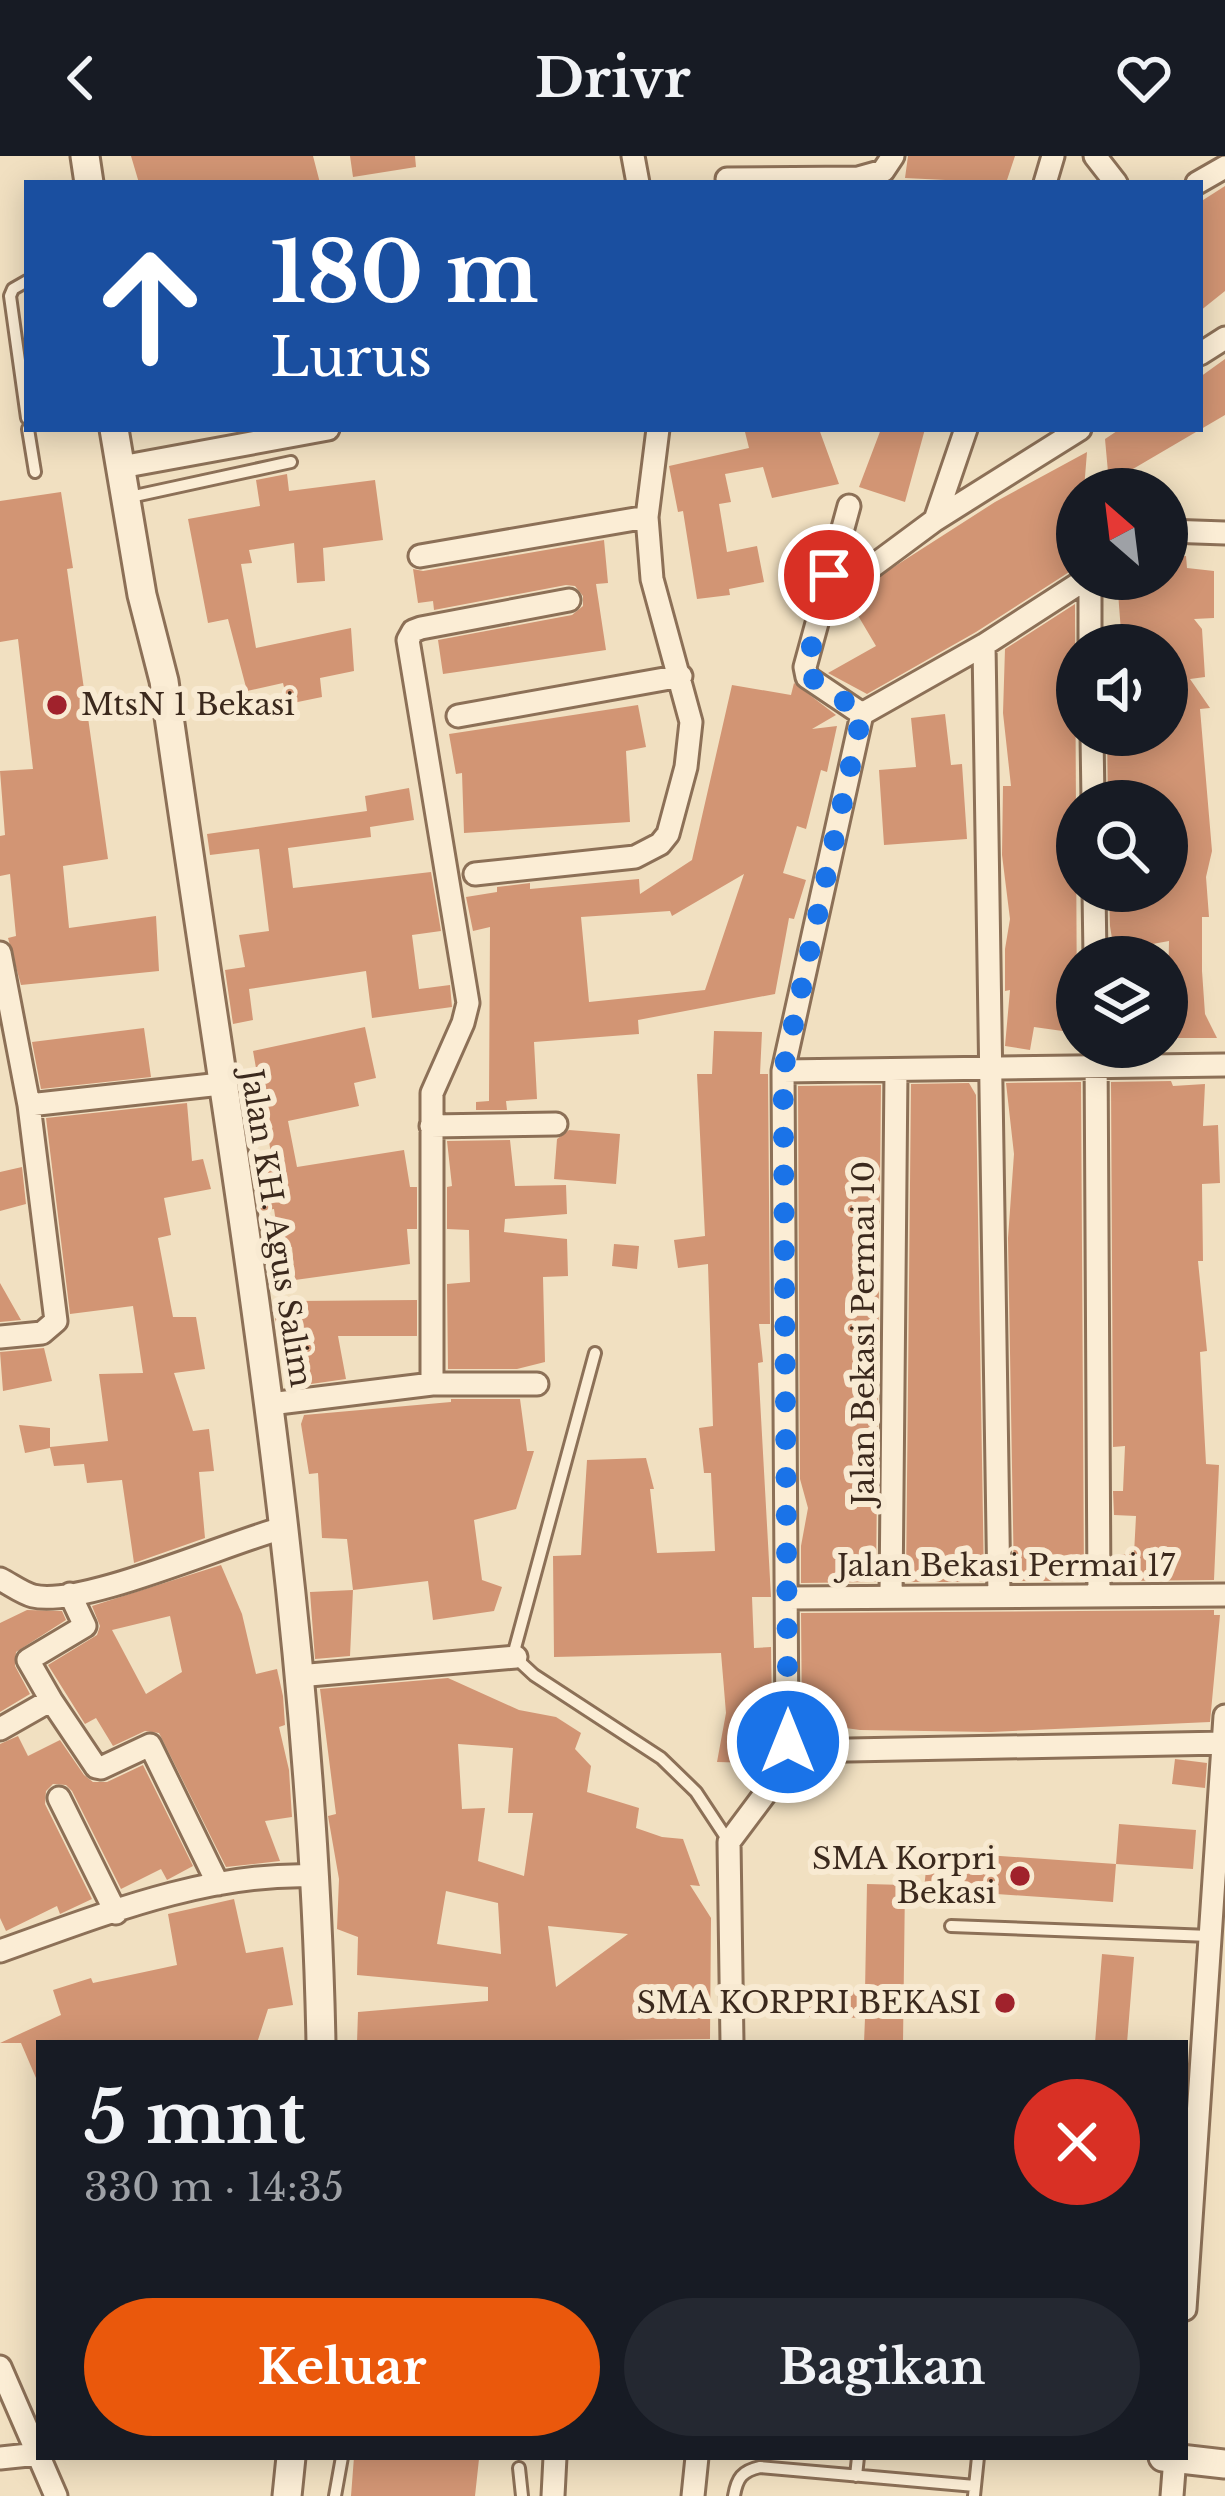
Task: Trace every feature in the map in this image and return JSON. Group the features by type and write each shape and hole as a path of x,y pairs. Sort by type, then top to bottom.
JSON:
{"street":[{"path":"728,178 858,178 883,171 893,156"},
{"path":"1095,156 1114,180"},
{"name":"Jalan KH. Agus Salim","path":"115,432 123,498 164,681 270,1404 298,1676 321,2040"},
{"path":"121,467 312,432"},
{"path":"475,874 635,857 660,844 668,834 692,722 652,579 647,517 658,432"},
{"path":"935,520 965,432"},
{"path":"874,566 935,520 1075,432"},
{"path":"849,506 805,673 862,714"},
{"path":"420,556 647,517"},
{"path":"1188,531 1225,532"},
{"path":"1056,599 862,714 783,1072 788,1742 796,1751 1224,1743"},
{"path":"432,1384 435,1078 460,1031 468,1003 410,635 421,628 569,600"},
{"path":"984,645 999,1596"},
{"path":"458,716 681,676"},
{"path":"0,952 29,1105 56,1321 42,1333 0,1337"},
{"path":"783,1072 991,1069 1056,1062"},
{"path":"1188,1063 1225,1065"},
{"path":"1096,1068 1099,1596"},
{"name":"Jalan Bekasi Permai 10","path":"891,1597 896,1070"},
{"path":"29,1105 221,1084"},
{"path":"431,1126 556,1124"},
{"path":"270,1404 432,1384 537,1384"},
{"path":"0,1579 31,1595 70,1594 283,1528"},
{"path":"70,1594 86,1625 28,1660 95,1767 150,1745 218,1884"},
{"name":"Jalan Bekasi Permai 17","path":"787,1598 1225,1595"},
{"path":"298,1676 516,1657"},
{"path":"0,1729 51,1700"},
{"path":"1188,2278 1217,1982 1210,1936 1225,1716"},
{"path":"732,2040 729,1842 796,1751"},
{"path":"59,1798 116,1913"},
{"path":"0,1951 218,1884 313,1876"},
{"path":"0,2367 36,2449"},
{"path":"0,2458 36,2454"},
{"path":"41,2460 56,2496"},
{"path":"287,2496 291,2460"},
{"path":"553,2496 555,2460"},
{"path":"693,2496 697,2460"},
{"path":"1172,2496 1175,2460"},
{"path":"1188,2460 1225,2464"}],"lane":[{"path":"24,283 10,296 24,396"},
{"path":"28,432 34,472"},
{"path":"123,498 291,462"},
{"path":"595,1353 516,1657 534,1675 661,1758 696,1792 729,1842"},
{"path":"951,1926 1210,1936"},
{"path":"335,2496 341,2460"},
{"path":"856,2476 858,2460"},
{"path":"734,2496 736,2481 745,2470 760,2467 975,2491 977,2460"},
{"path":"519,2468 522,2496"}],"building":[{"path":"131,156 313,156 319,180 138,180"},
{"path":"350,156 415,156 416,167 353,177"},
{"path":"908,156 1015,156 1007,180 905,178"},
{"path":"1225,186 1225,291 1203,309 1203,200"},
{"path":"1225,359 1225,415 1203,428 1203,375"},
{"path":"745,432 820,432 839,484 772,498 763,467 725,474 731,502 719,504 727,552 757,546 764,582 729,589 730,595 697,599 683,511 678,512 669,466 749,448"},
{"path":"880,432 924,432 905,502 859,487"},
{"path":"1116,432 1196,432 1135,468 1108,468 1105,439"},
{"path":"1087,452 1086,468 1058,468"},
{"path":"1056,469 1056,581 867,694 828,673 876,646 847,597 995,502"},
{"path":"287,474 289,491 375,480 383,540 323,548 325,581 297,583 294,543 249,550 252,563 241,564 256,648 351,628 354,671 320,678 322,697 288,704 283,683 247,691 228,619 208,623 188,519 260,506 256,480"},
{"path":"61,492 73,568 67,569 108,859 63,866 69,928 156,916 159,971 21,985 8,938 16,936 10,874 0,876 0,836 5,835 0,771 33,769 18,639 0,642 0,501"},
{"path":"604,540 608,583 596,584 606,650 443,674 438,640 572,615 583,606 583,596 575,586 566,585 434,610 433,601 418,603 413,569"},
{"path":"1188,568 1214,571 1214,618 1194,619 1202,629 1205,677 1190,679 1210,708 1200,709 1212,851 1206,877 1209,917 1202,917 1202,971 1205,1014 1217,1038 1188,1038 1188,936 1112,936 1110,912 1188,912 1188,780 1108,780 1107,756 1188,756 1188,624 1120,624 1119,600 1188,600"},
{"path":"1075,604 1075,624 1056,624 1056,756 1076,756 1076,780 1056,780 1056,912 1076,912 1077,936 1056,936 1056,1030 1034,1027 1030,1050 1005,1046 1010,990 1005,991 1005,949 1010,919 1002,855 1003,786 1011,786 1003,713 1005,649"},
{"path":"794,683 836,715 812,729 837,726 827,772 821,770 806,829 797,826 783,873 806,880 794,919 789,918 775,994 638,1020 639,1034 534,1042 537,1099 506,1101 507,1110 476,1110 476,1102 489,1101 490,927 473,931 466,897 530,883 530,889 639,879 640,894 692,860 732,685 791,695","holes":["744,874 705,990 589,1002 581,917 670,911 672,916"]},
{"path":"638,705 646,747 626,751 630,822 464,833 462,773 456,774 449,734"},
{"path":"945,714 951,765 962,764 967,839 884,845 879,770 916,767 911,718"},
{"path":"409,788 414,820 370,827 371,837 288,848 293,888 431,872 441,931 412,935 419,989 450,985 452,1007 372,1018 366,971 249,989 253,1020 233,1024 225,970 245,967 239,935 269,931 259,849 210,855 207,834 367,811 365,796"},
{"path":"365,1027 376,1078 354,1083 359,1106 288,1121 297,1167 404,1150 410,1187 417,1187 417,1229 407,1229 410,1264 295,1280 292,1247 280,1249 274,1209 260,1211 255,1172 274,1170 253,1051"},
{"path":"144,1028 151,1077 41,1089 32,1042"},
{"path":"714,1031 762,1032 760,1074 768,1074 770,1324 759,1324 763,1362 758,1363 771,1597 752,1597 754,1648 771,1647 772,1718 767,1718 768,1736 757,1739 756,1763 717,1762 726,1713 721,1653 554,1657 553,1556 581,1555 587,1460 646,1458 654,1489 650,1489 657,1553 715,1551 711,1473 704,1473 699,1428 713,1426 708,1264 678,1268 674,1240 705,1236 697,1074 712,1074"},
{"path":"1171,1081 1173,1086 1205,1084 1203,1126 1218,1125 1220,1183 1202,1184 1203,1261 1198,1261 1207,1351 1200,1352 1206,1464 1219,1465 1214,1580 1114,1581 1114,1555 1134,1554 1136,1516 1114,1515 1113,1491 1123,1491 1125,1446 1113,1447 1111,1082"},
{"path":"1081,1082 1084,1581 1014,1581 1008,1238 1014,1154 1006,1083"},
{"path":"969,1083 976,1095 984,1582 906,1582 911,1084"},
{"path":"881,1085 876,1582 801,1583 808,1508 800,1479 798,1086"},
{"path":"187,1103 192,1161 203,1159 211,1189 164,1198 171,1235 158,1238 173,1317 196,1317 205,1369 174,1373 193,1431 209,1429 214,1471 199,1472 205,1538 134,1563 122,1480 87,1483 84,1464 54,1466 50,1448 25,1453 19,1425 50,1428 50,1447 108,1441 99,1374 143,1373 133,1306 70,1314 46,1118"},
{"path":"569,1130 620,1134 616,1184 554,1179 557,1139"},
{"path":"510,1140 515,1186 566,1185 567,1214 505,1219 504,1232 567,1239 568,1276 543,1277 545,1362 517,1369 448,1369 447,1284 470,1282 469,1230 447,1229 447,1187 452,1186 447,1141"},
{"path":"22,1167 26,1204 0,1211 0,1172"},
{"path":"614,1244 639,1246 637,1269 612,1266"},
{"path":"0,1283 21,1320 0,1322"},
{"path":"417,1300 417,1336 338,1336 346,1379 304,1385 304,1368 285,1371 275,1318 298,1314 297,1301"},
{"path":"44,1348 52,1381 3,1391 0,1352"},
{"path":"451,1399 520,1399 527,1451 534,1451 516,1509 474,1520 482,1580 502,1587 494,1611 433,1620 428,1581 353,1590 347,1539 322,1538 318,1473 309,1474 301,1424 304,1415"},
{"path":"221,1565 242,1614 256,1674 277,1669 283,1696 285,1725 279,1727 289,1770 292,1817 265,1821 280,1861 226,1867 159,1733 145,1731 113,1746 96,1718 85,1724 48,1665 97,1635 100,1626 92,1606","holes":["170,1616 182,1672 146,1694 112,1630"]},
{"path":"353,1590 350,1656 315,1659 310,1592"},
{"path":"27,1610 62,1611 66,1620 16,1652 15,1666 30,1694 0,1712 0,1623"},
{"path":"1214,1610 1214,1615 1220,1615 1210,1722 991,1732 860,1730 802,1722 801,1613"},
{"path":"448,1678 519,1710 556,1717 581,1733 575,1749 591,1766 587,1792 639,1808 636,1828 683,1839 700,1886 690,1885 711,1918 710,2039 357,2040 358,2012 488,2001 488,1987 357,1975 358,1937 337,1929 339,1879 328,1816 336,1814 320,1689","holes":["458,1744 513,1748 508,1813 533,1813 524,1876 478,1861 485,1808 462,1809","446,1891 498,1903 501,1954 437,1944","548,1926 628,1934 556,1987"]},
{"path":"18,1736 28,1756 60,1740 93,1782 107,1782 143,1765 193,1866 167,1880 161,1869 121,1889 72,1791 53,1784 46,1791 45,1804 92,1899 60,1914 57,1906 6,1931 0,1918 0,1744"},
{"path":"1175,1759 1207,1763 1205,1788 1172,1784"},
{"path":"1119,1824 1196,1830 1193,1869 1116,1864"},
{"name":"SMA Korpri Bekasi","path":"928,1851 1116,1864 1113,1902 924,1889"},
{"name":"SMA Korpri Bekasi","path":"867,1884 905,1885 903,2040 864,2040 865,2018 775,2016 776,1988 865,1991"},
{"path":"234,1899 246,1953 283,1947 293,2005 268,2009 258,2040 36,2040 36,2078 21,2043 0,2043 61,2015 53,1990 91,1978 93,1983 177,1965 168,1914"},
{"path":"1102,1954 1134,1957 1127,2040 1095,2040"},
{"path":"354,2460 479,2460 475,2496 351,2496"}],"place":[{"name":"MtsN 1 Bekasi","path":"57,705"},
{"name":"SMA Korpri Bekasi","path":"1020,1876"},
{"name":"SMA KORPRI BEKASI","path":"1005,2003"}],"route":[{"path":"788,1742 783,1072 862,714 805,673 829,575"}]}
